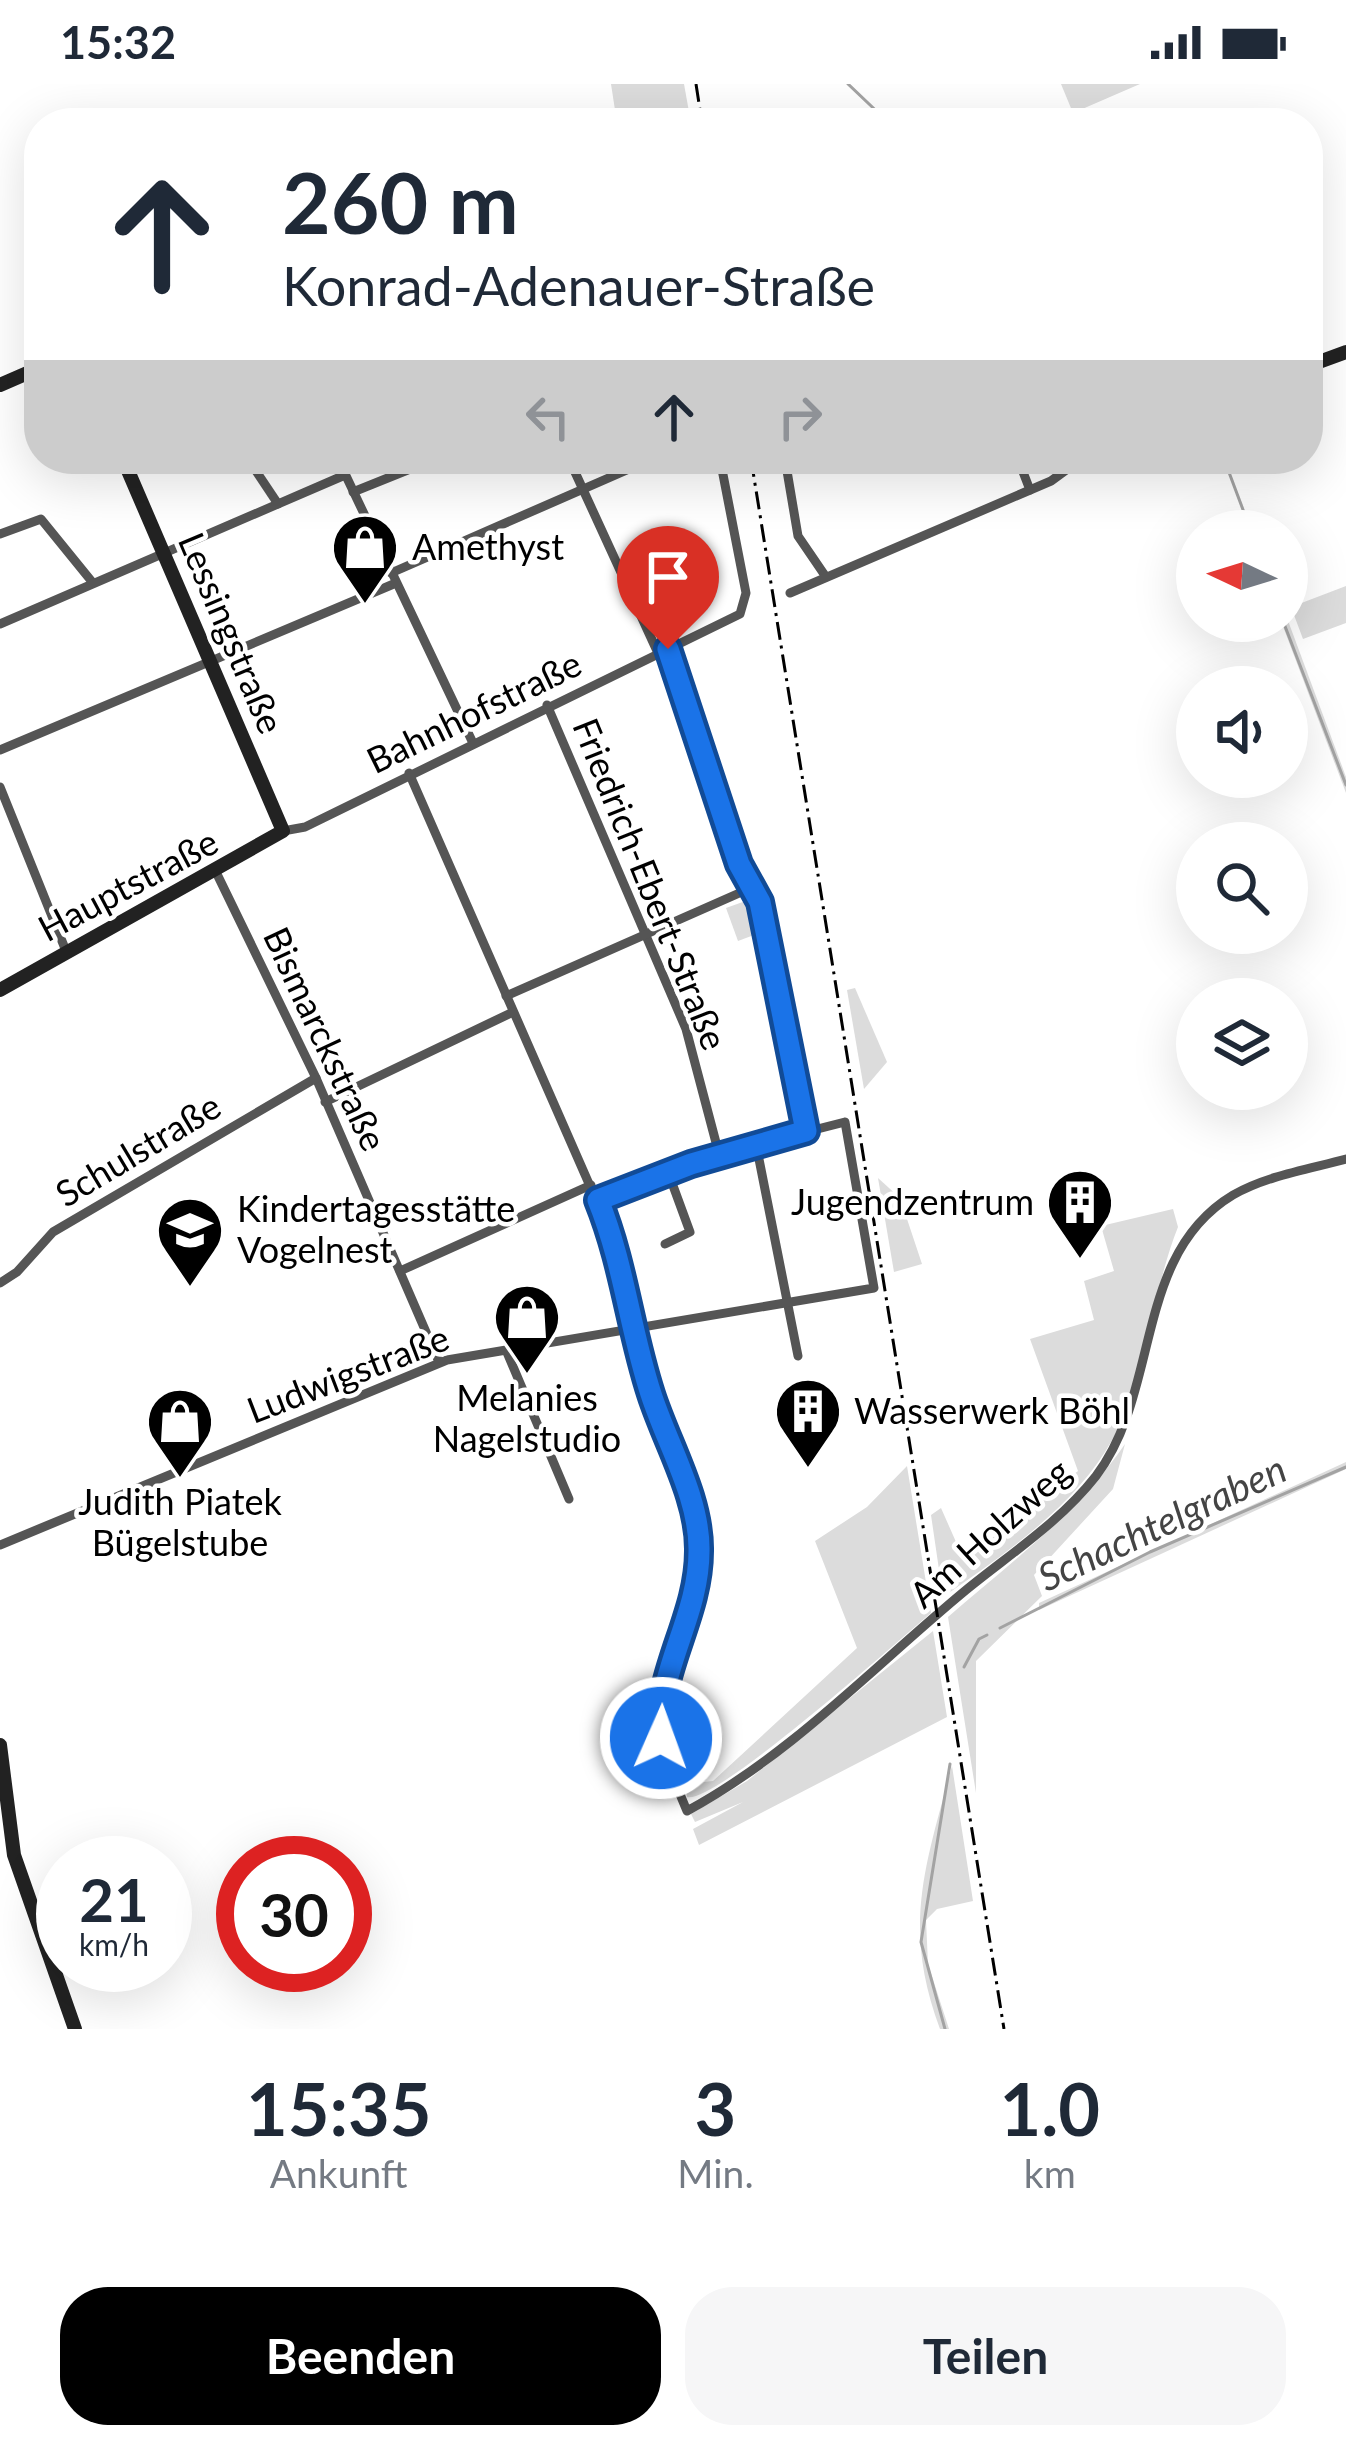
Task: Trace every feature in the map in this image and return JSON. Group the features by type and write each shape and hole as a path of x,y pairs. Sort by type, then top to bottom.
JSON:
{"street":[{"name":"Lessingstraße","path":"130,474 283,831"},
{"path":"258,474 278,504"},
{"path":"353,492 398,474"},
{"path":"575,474 663,651 739,864 753,886 777,967 806,1131 719,1154 598,1200"},
{"path":"0,750 211,662 618,474"},
{"name":"Bahnhofstraße","path":"283,831 304,826 744,610 722,474"},
{"path":"788,474 802,548 826,577"},
{"path":"1024,474 1030,490"},
{"path":"790,593 1058,474"},
{"path":"0,624 345,475 472,741"},
{"path":"0,534 41,519 93,583"},
{"name":"Friedrich-Ebert-Straße","path":"547,705 692,1048 719,1154"},
{"path":"409,773 598,1200 622,1268 636,1330"},
{"path":"0,787 66,950"},
{"name":"Hauptstraße","path":"0,990 283,831"},
{"name":"Bismarckstraße","path":"216,872 316,1078 439,1363"},
{"path":"506,997 753,886"},
{"path":"325,1102 513,1012"},
{"name":"Schulstraße","path":"0,1283 17,1273 53,1232 316,1078"},
{"name":"Ludwigstraße","path":"0,1545 439,1363 874,1288 845,1122 806,1131"},
{"path":"756,1144 798,1355"},
{"name":"Am Holzweg","path":"636,1330 658,1416 690,1500 700,1548 693,1597 664,1676 659,1709 664,1756 687,1811 758,1766 1071,1503 1110,1455 1127,1419 1165,1281 1196,1226 1254,1185 1346,1159"},
{"path":"665,1244 690,1232 668,1172"},
{"path":"400,1271 591,1185"},
{"path":"506,1350 569,1499"},
{"path":"0,1745 14,1855 75,2029"}],"shaded area":[{"path":"611,84 684,84 688,108 615,108"},
{"path":"1061,84 1140,84 1085,108 1071,108"},
{"path":"1346,586 1346,623 1308,637 1308,601"},
{"path":"1289,642 1296,642 1305,666 1298,666"},
{"path":"1308,675 1346,777 1346,793 1308,692"},
{"path":"751,899 762,932 738,941 726,908"},
{"path":"855,988 887,1062 864,1089 847,990"},
{"path":"878,1178 900,1198 922,1264 894,1272"},
{"path":"1173,1209 1178,1227 1132,1392 1112,1440 1059,1508 943,1597 931,1515 941,1508 964,1560 1078,1471 1030,1339 1094,1320 1084,1281 1114,1271 1101,1226"},
{"path":"1125,1444 1113,1489 1034,1575 1042,1596 976,1661 976,1793 948,1617 1065,1515"},
{"path":"1346,1462 1346,1469 1039,1610 1039,1603"},
{"path":"907,1466 931,1613 768,1750 704,1793 687,1797 686,1784 713,1781 857,1648 815,1541 867,1507"},
{"path":"933,1631 947,1717 699,1845 693,1829 743,1802 695,1822 691,1814 747,1781"},
{"path":"952,1766 973,1901 937,1909 926,1920 928,1964 949,2029 940,2029 928,1993 920,1928 926,1867"}],"waterway":[{"path":"848,84 873,108"},
{"name":"Schachtelgraben","path":"1230,474 1243,510"},
{"name":"Schachtelgraben","path":"1291,642 1346,785"},
{"name":"Schachtelgraben","path":"1000,1628 1150,1552 1346,1467"},
{"name":"Schachtelgraben","path":"964,1667 979,1639 987,1635"},
{"name":"Schachtelgraben","path":"945,2029 921,1942 950,1764"}],"railway":[{"path":"696,84 700,108"},
{"path":"753,474 1004,2029"}],"place":[{"name":"Amethyst","path":"365,606"},
{"name":"Jugendzentrum","path":"1080,1261"},
{"name":"Kindertagesstätte Vogelnest","path":"190,1289"},
{"name":"Melanies Nagelstudio","path":"527,1376"},
{"name":"Wasserwerk Böhl","path":"808,1470"},
{"name":"Judith Piatek Bügelstube","path":"180,1480"}],"route":[{"path":"661,1738 664,1676 693,1597 700,1548 690,1500 651,1395 622,1268 598,1200 691,1164 806,1131 777,967 760,902 739,864 705,748 668,649"}]}
